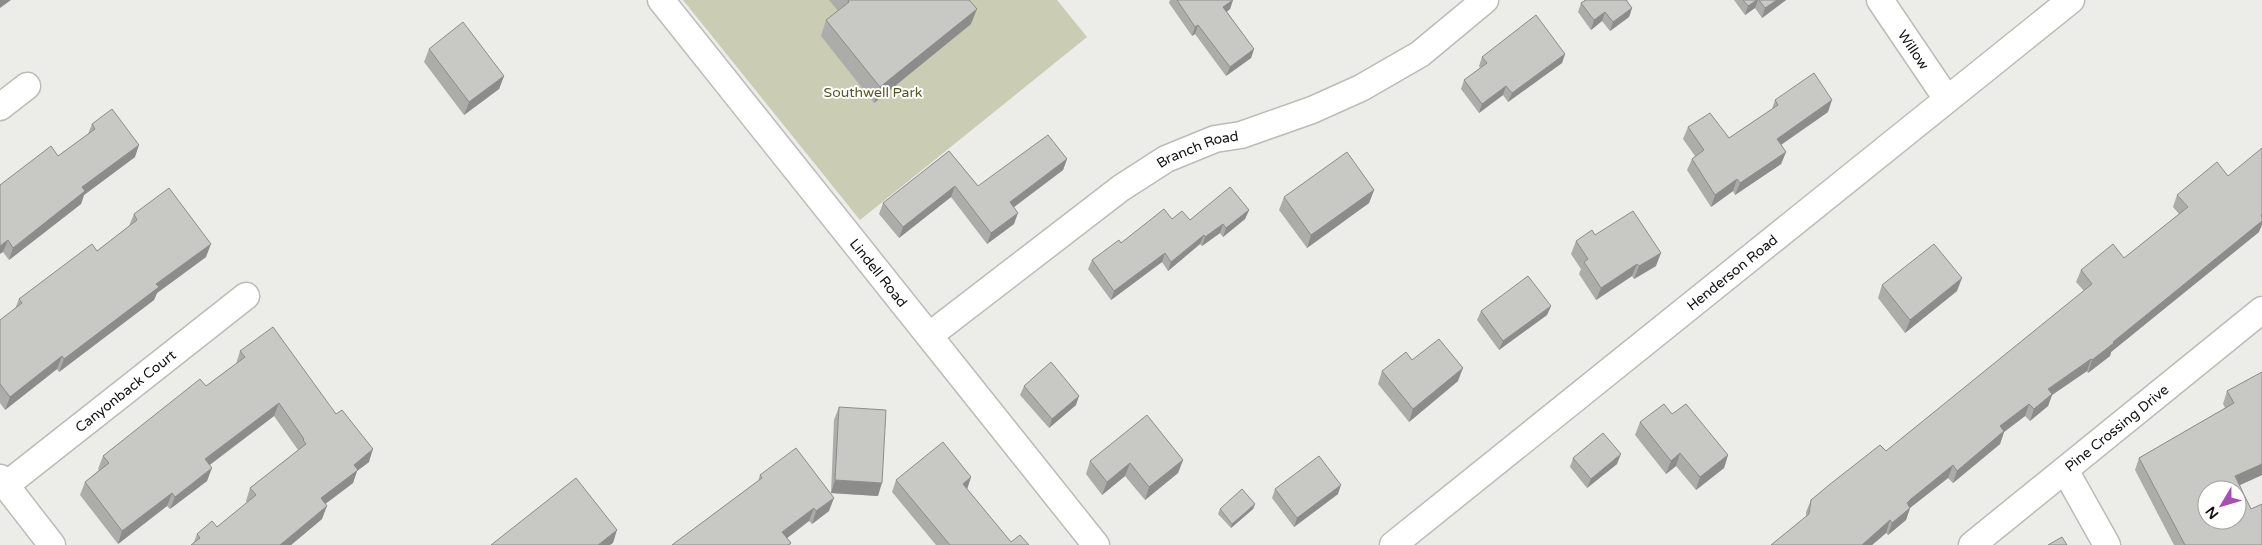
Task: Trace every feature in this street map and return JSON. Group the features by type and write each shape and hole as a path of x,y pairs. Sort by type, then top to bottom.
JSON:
{"street":[{"name":"Lindell Road","path":"661,0 1096,545"},
{"name":"Branch Road","path":"930,335 1121,188 1166,159 1215,139 1242,135 1312,110 1361,88 1420,54 1485,0"},
{"name":"Willow","path":"1880,0 1947,99"},
{"name":"Henderson Road","path":"1393,545 2071,0"},
{"path":"0,107 27,86"},
{"name":"Canyonback Court","path":"3,481 246,296"},
{"name":"Pine Crossing Drive","path":"1972,545 2262,310"},
{"path":"2065,470 2107,545"},
{"path":"3,481 52,545"}],"green space":[{"name":"Southwell Park","path":"683,0 1057,0 1087,37 860,220"}],"building":[{"path":"848,0 969,0 977,9 880,87 826,20 849,2"},
{"path":"1177,0 1233,0 1223,7 1254,49 1230,67 1198,25 1195,27"},
{"path":"1586,0 1626,0 1632,8 1613,22 1605,12 1594,20 1581,3"},
{"path":"1743,0 1757,0 1748,6"},
{"path":"1759,0 1777,0 1765,8"},
{"path":"1536,15 1565,54 1512,93 1506,86 1482,104 1464,80 1487,63 1482,57"},
{"path":"463,22 504,76 469,102 429,49"},
{"path":"1814,73 1832,100 1777,139 1786,152 1740,183 1737,179 1715,195 1692,159 1704,150 1688,127 1710,113 1729,138 1778,105 1775,100"},
{"path":"112,109 139,145 82,187 85,191 13,248 8,240 0,246 0,185 51,146 58,156 95,129 92,124"},
{"path":"1048,135 1067,159 1010,202 1018,213 991,233 955,186 903,227 883,203 949,151 978,186"},
{"path":"2262,148 2262,221 2114,343 2048,389 2052,394 2034,409 2029,404 2000,426 2004,431 1957,471 1953,465 1907,503 1910,508 1892,523 1890,520 1862,545 1771,545 1809,514 1811,500 1829,485 1880,445 1886,451 2092,284 2081,270 2113,244 2124,258 2188,207 2177,195 2217,162 2228,176"},
{"path":"1347,152 1374,190 1311,235 1284,197"},
{"path":"1230,187 1249,210 1226,228 1223,224 1205,237 1204,235 1171,262 1165,253 1114,291 1092,260 1119,240 1121,243 1164,209 1172,219 1182,211 1190,220"},
{"path":"169,188 211,244 156,284 159,287 64,359 62,356 10,397 0,384 0,320 22,303 19,299 92,244 97,251 137,220 134,214"},
{"path":"1633,211 1661,253 1639,266 1637,264 1601,288 1584,262 1588,259 1576,241 1592,230 1595,235"},
{"path":"1934,244 1962,278 1910,320 1882,285"},
{"path":"1528,276 1551,306 1503,341 1481,311"},
{"path":"273,327 336,414 342,410 373,449 354,465 358,470 321,498 327,506 280,545 191,545 200,538 197,534 212,521 217,527 256,495 250,488 306,444 279,403 205,459 212,468 175,497 172,493 122,531 85,482 109,463 103,456 200,379 206,386 245,357 240,351"},
{"path":"1439,339 1463,368 1413,409 1382,371 1406,352 1412,360"},
{"path":"1051,362 1079,396 1052,419 1024,386"},
{"path":"2262,372 2262,464 2235,476 2237,480 2197,480 2197,530 2247,530 2247,501 2251,509 2262,504 2262,545 2185,545 2139,458 2234,403 2227,391"},
{"path":"1664,404 1672,414 1686,404 1728,455 1700,477 1680,453 1671,461 1640,422"},
{"path":"839,407 886,410 882,483 835,480"},
{"path":"1147,415 1183,460 1149,487 1130,463 1107,482 1090,461"},
{"path":"1603,433 1621,454 1591,479 1573,458"},
{"path":"943,442 971,477 963,484 1011,542 1020,535 1029,545 950,545 896,480"},
{"path":"796,448 834,498 816,511 814,508 782,532 791,543 788,545 672,545 762,478 760,475"},
{"path":"1319,456 1341,485 1297,518 1275,489"},
{"path":"576,478 617,530 598,545 491,545"},
{"path":"1242,489 1255,504 1232,524 1220,509"},
{"path":"2062,537 2067,545 2048,545"}]}
